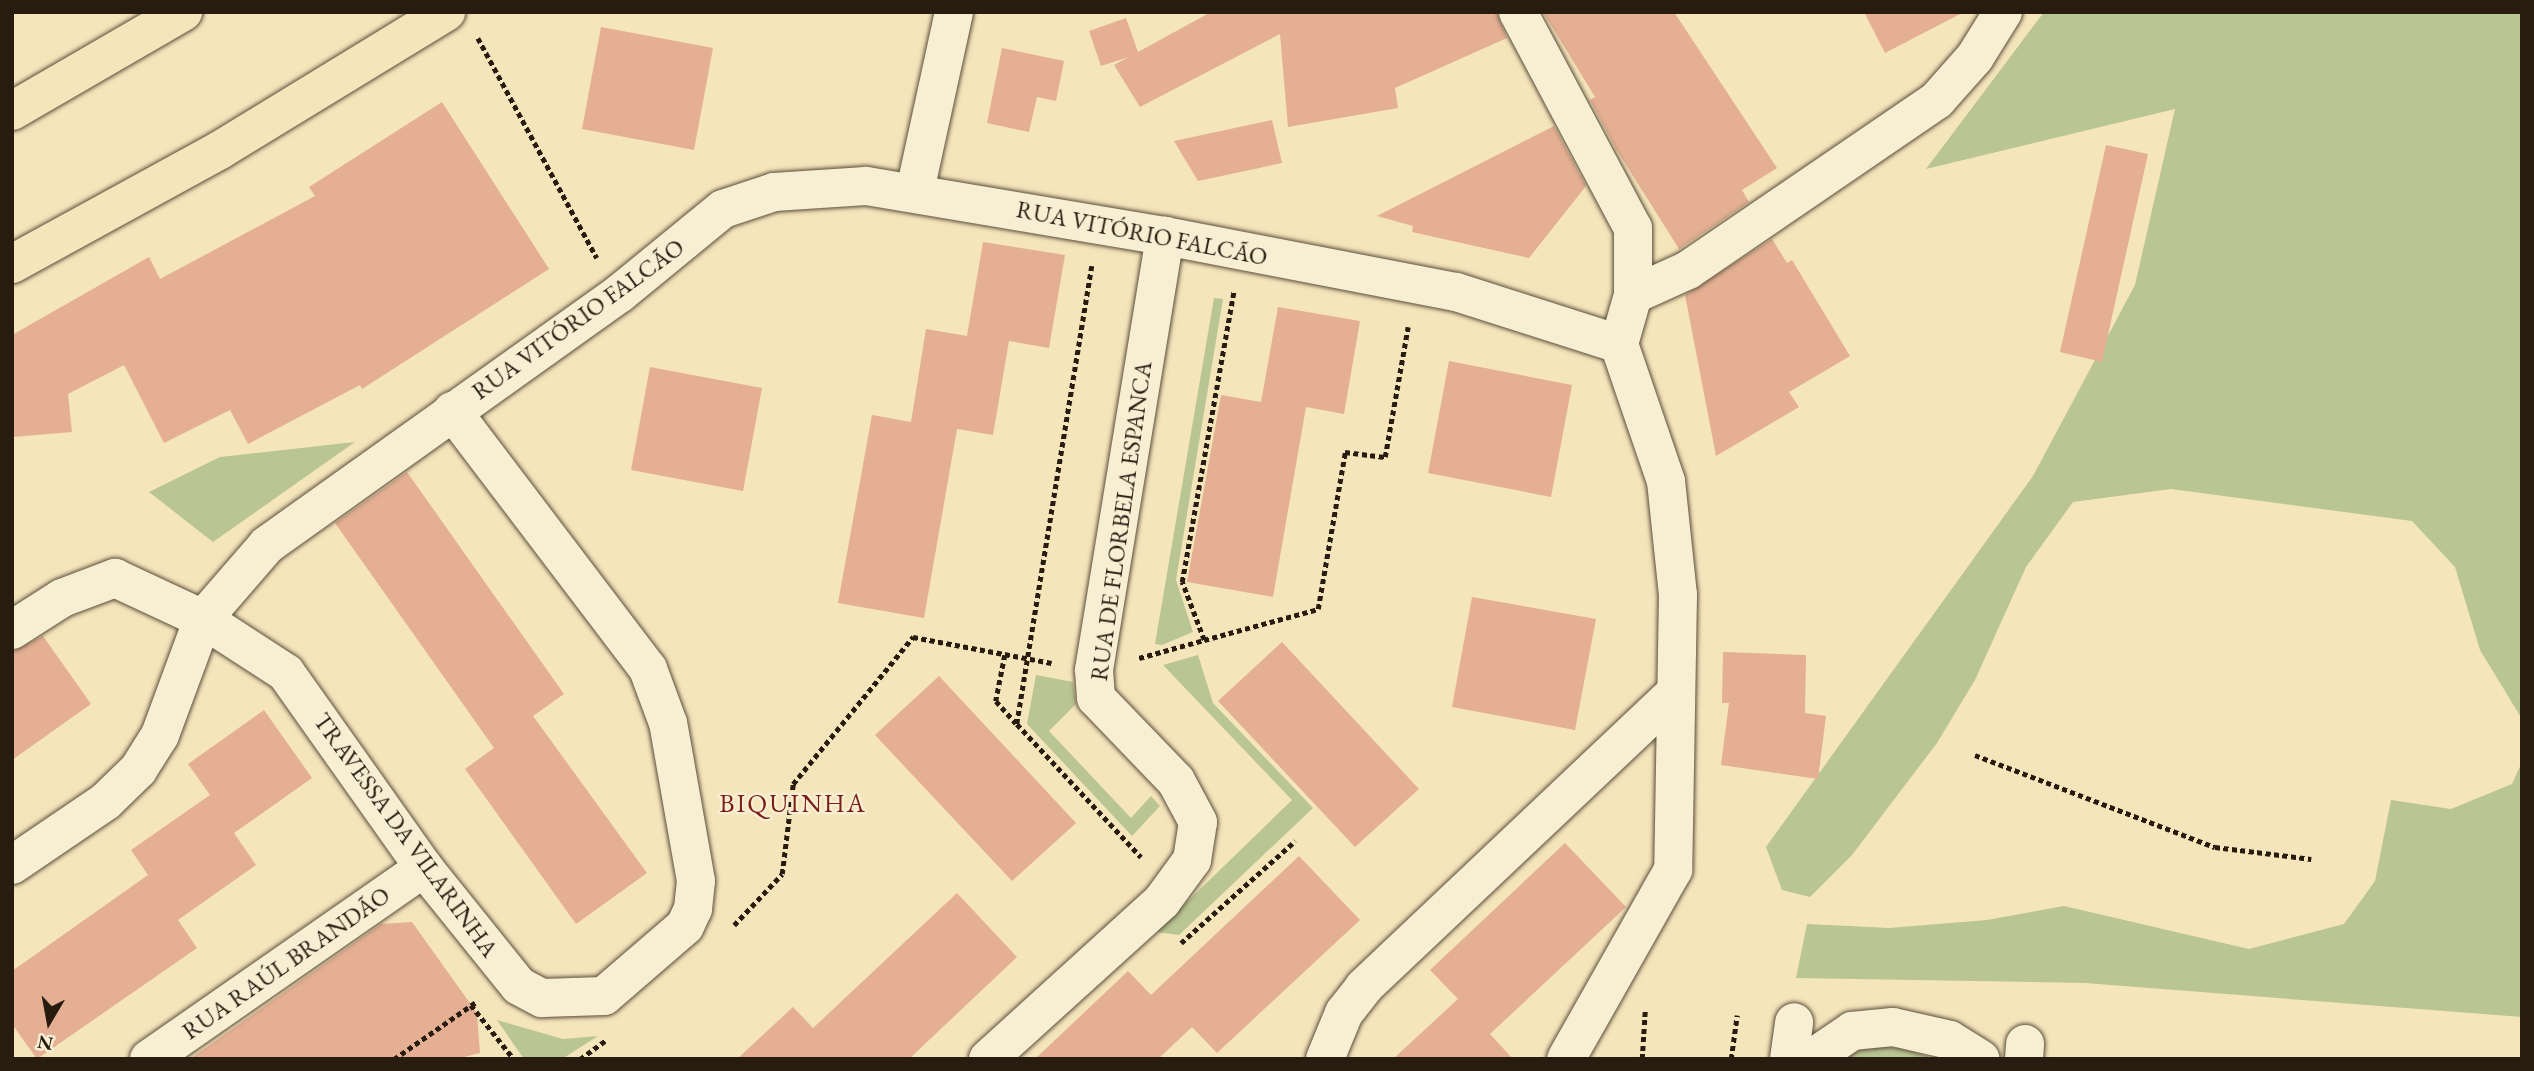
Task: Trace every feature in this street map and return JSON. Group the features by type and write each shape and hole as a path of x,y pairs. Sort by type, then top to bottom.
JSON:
{"main road":[{"path":"12,111 183,12"},
{"path":"12,264 458,18"}],"street":[{"path":"915,191 954,12"},
{"path":"1518,12 1633,228 1633,295 1619,344 1666,481 1678,595 1673,695 1673,870 1566,1059"},
{"path":"1633,295 1688,270 1937,100 1975,57 2003,12"},
{"name":"RUA VITÓRIO FALCÃO","path":"12,865 106,801 138,770 160,734 203,620 267,545 452,411 619,295 723,209 811,187 915,191 1456,292 1619,344"},
{"name":"RUA DE FLORBELA ESPANCA","path":"988,1059 1162,901 1192,860 1198,822 1176,781 1096,698 1094,670 1165,236"},
{"name":"TRAVESSA DA VILARINHA","path":"12,630 62,598 115,578 203,620 286,673 382,800 424,868 511,977 542,998 604,996 685,926 696,881 668,723 648,669 452,411"},
{"path":"1325,1059 1344,1013 1364,987 1673,695"},
{"name":"RUA RAÚL BRANDÃO","path":"149,1059 424,868"},
{"path":"1788,1059 1794,1022"},
{"path":"1811,1059 1852,1031 1893,1027 1950,1040 1981,1059"}],"path":[{"path":"458,18 619,295"},
{"path":"1204,640 1182,582 1236,278"},
{"path":"731,928 782,874 793,784 913,637 1094,670 1318,609 1345,452 1385,457 1410,316"},
{"path":"1005,654 996,701 1017,724"},
{"path":"1975,755 2215,847 2311,859"},
{"path":"394,1059 511,977"},
{"path":"471,1005 514,1059"},
{"path":"1731,1059 1738,1015"}],"green space":[{"path":"2044,12 2522,12 2522,719 2480,650 2455,567 2412,521 2171,489 2073,502 2026,567 1975,680 1937,743 1852,855 1810,897 1782,890 1766,847 2033,476 2135,285 2175,109 1926,169"},
{"path":"1214,298 1223,299 1176,580 1193,632 1162,645 1155,644"},
{"path":"355,442 213,542 149,492 220,457"},
{"path":"1198,655 1213,703 1313,808 1179,935 1156,932 1292,800 1163,665"},
{"path":"1036,675 1073,682 1076,704 1049,731 1131,818 1151,796 1160,806 1132,836 1027,724"},
{"path":"2522,762 2522,1017 2085,983 1796,978 1807,924 1889,928 1987,920 2064,906 2249,949 2344,924 2375,881 2391,800 2451,809 2512,784"},
{"path":"497,1020 563,1039 598,1036 562,1059 524,1059"},
{"path":"1868,1046 1900,1048 1936,1059 1842,1059"}],"building":[{"path":"1211,12 1496,12 1507,38 1395,88 1398,108 1288,127 1280,34 1140,107 1114,65 1129,57 1101,66 1089,31 1126,18 1138,52"},
{"path":"1543,12 1674,12 1777,168 1742,190 1749,202 1679,249 1616,149 1590,100 1595,97"},
{"path":"1864,12 1964,12 1885,53"},
{"path":"601,27 713,48 694,150 582,129"},
{"path":"1002,48 1064,61 1056,101 1037,97 1029,132 987,123"},
{"path":"442,102 549,269 362,389 360,385 248,444 230,410 164,443 124,365 68,394 72,432 12,437 12,335 149,257 160,279 315,196 309,187"},
{"path":"1272,120 1282,163 1198,181 1174,141"},
{"path":"1554,126 1586,186 1529,258 1412,232 1413,226 1377,216"},
{"path":"2106,145 2148,154 2102,362 2060,352"},
{"path":"1772,239 1787,263 1792,260 1850,356 1789,392 1799,407 1716,456 1685,295"},
{"path":"983,242 1065,255 1049,348 1009,341 993,435 957,429 924,618 838,603 872,415 911,422 926,329 967,336"},
{"path":"1278,307 1360,321 1344,414 1306,407 1273,597 1187,582 1221,395 1261,402"},
{"path":"1449,361 1572,385 1551,497 1428,473"},
{"path":"650,367 762,388 743,491 631,470"},
{"path":"407,472 564,694 533,716 647,873 576,924 465,769 494,748 335,523"},
{"path":"1472,597 1596,619 1575,730 1452,707"},
{"path":"43,636 91,704 12,760 12,652"},
{"path":"1282,642 1419,789 1355,847 1218,701"},
{"path":"1723,652 1806,655 1805,713 1826,716 1818,779 1721,765 1729,703 1722,703"},
{"path":"939,676 1076,823 1012,881 875,735"},
{"path":"264,710 312,778 234,833 256,865 178,920 197,948 37,1059 12,1024 12,971 148,875 131,850 210,795 188,764"},
{"path":"1565,843 1626,907 1490,1034 1513,1059 1393,1059 1458,999 1430,970"},
{"path":"1299,856 1360,920 1217,1053 1192,1027 1158,1059 1035,1059 1128,971 1151,995"},
{"path":"957,893 1017,957 909,1059 737,1059 793,1007 813,1028"},
{"path":"412,922 477,1013 480,1053 456,1059 190,1059 381,924"}],"district":[{"name":"BIQUINHA","path":"793,804"}]}
